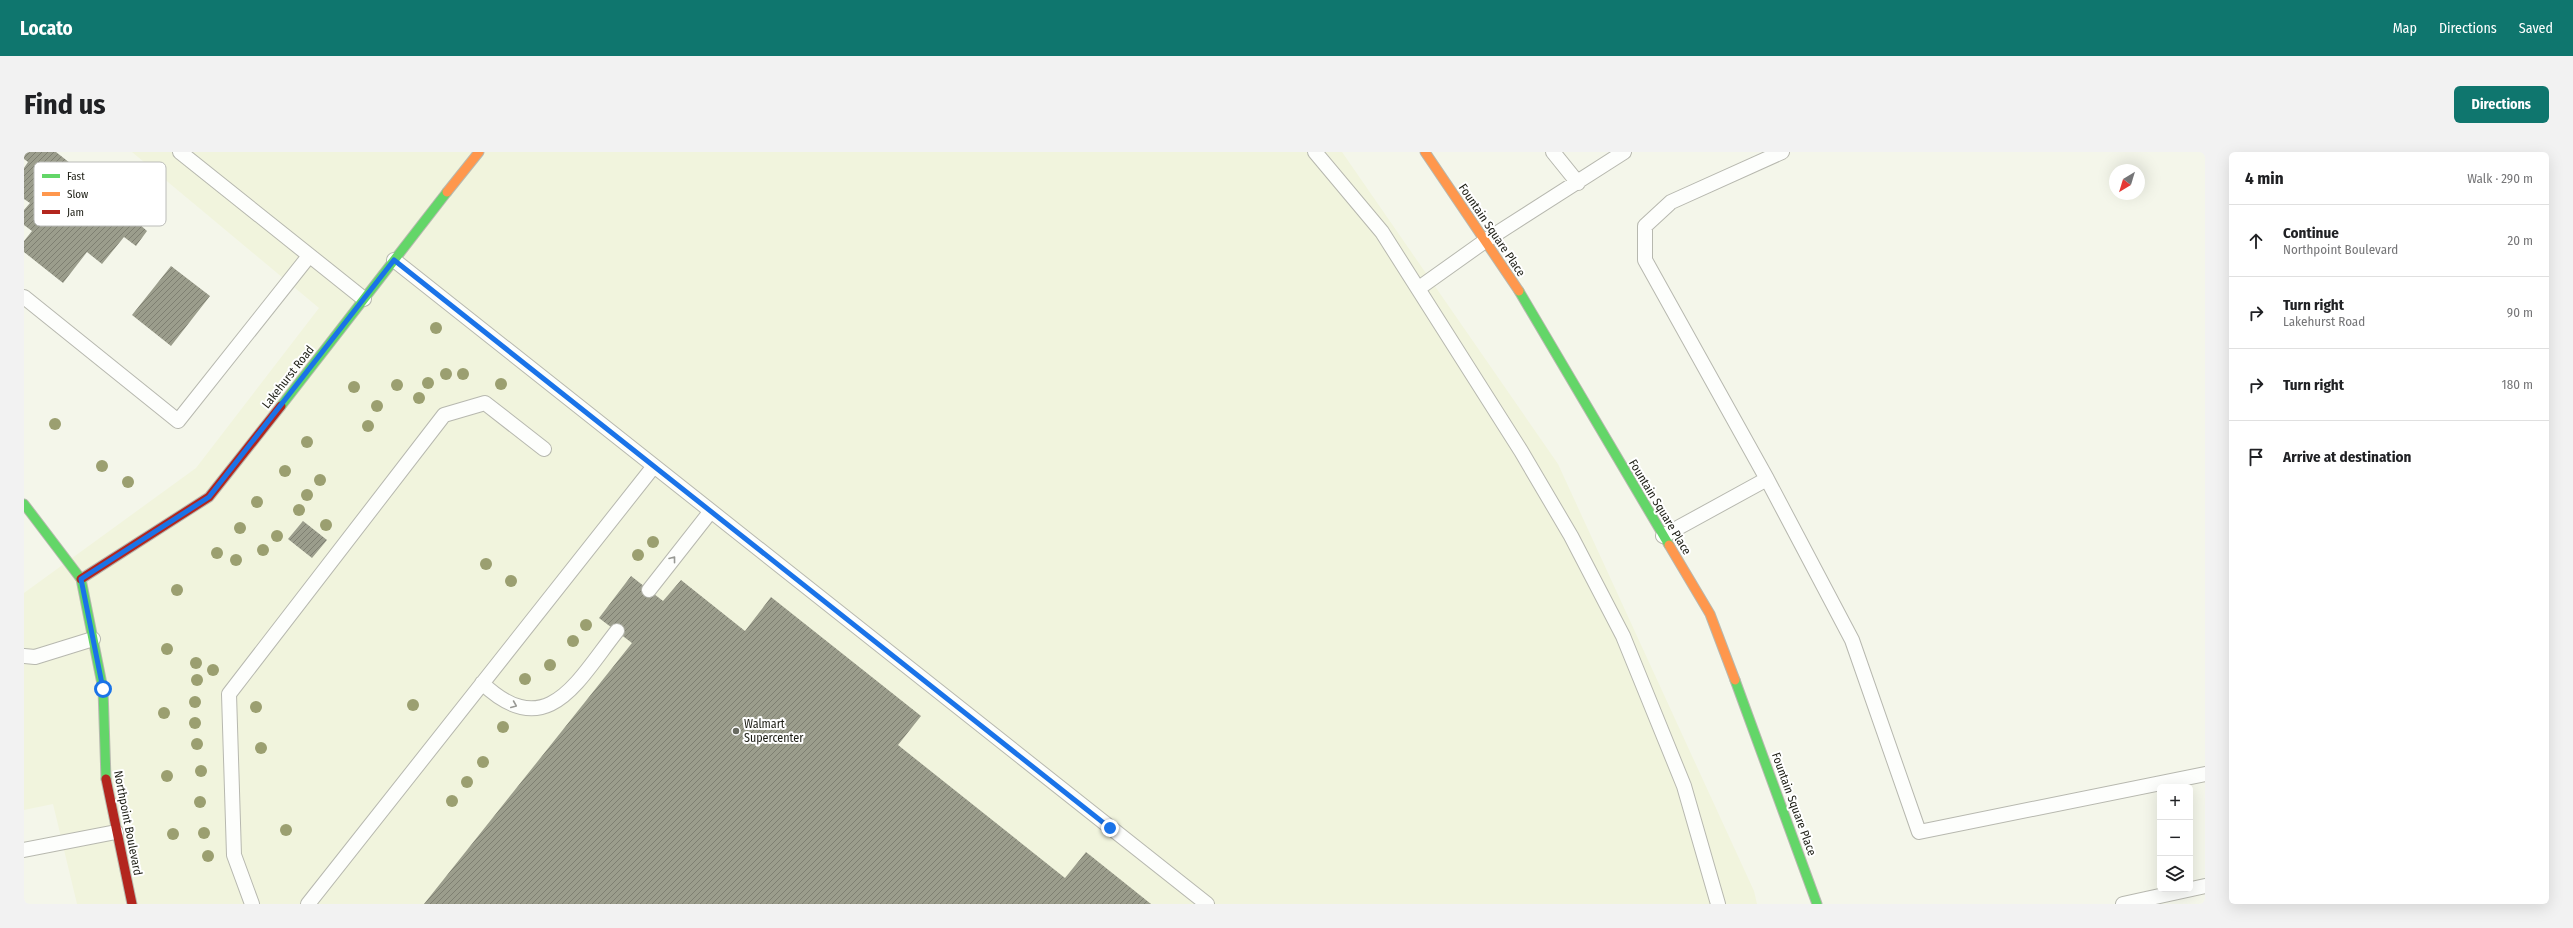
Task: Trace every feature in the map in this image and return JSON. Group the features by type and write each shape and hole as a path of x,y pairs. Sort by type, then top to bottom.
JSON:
{"street":[{"name":"Lakehurst Road","path":"81,579 209,497 479,152"},
{"name":"Fountain Square Place","path":"1424,152 1527,304 1710,614 1771,773 1816,904"},
{"name":"Northpoint Boulevard","path":"24,504 81,579 103,689 106,784 132,904"}],"lane":[{"path":"180,152 364,299"},
{"path":"1315,152 1382,232 1521,450 1571,536 1622,636 1684,786 1718,904"},
{"path":"1554,152 1578,183"},
{"path":"1419,288 1485,241 1578,183 1624,152"},
{"path":"1782,152 1671,202 1645,226 1645,260 1767,479 1852,640 1919,832 2205,774"},
{"path":"24,297 178,421 310,256"},
{"path":"394,260 1207,904"},
{"path":"252,904 234,855 229,694 444,415 485,403 544,449"},
{"path":"308,904 654,466"},
{"path":"1663,536 1767,479"},
{"path":"649,590 711,511"},
{"path":"482,683 498,698 521,708 543,708 565,696 617,631"},
{"path":"24,656 35,657 93,639"},
{"path":"24,850 116,832"},
{"path":"2123,904 2205,886"}],"shaded area":[{"path":"132,152 1342,152 1558,464 1754,891 1757,904 77,904 53,804 24,810 24,593 196,468 319,308 166,180 166,162 144,162"}],"building":[{"path":"24,152 56,152 69,162 34,162 34,226 141,226 147,231 136,246 124,237 102,264 87,252 63,283 24,252 24,241 32,231 24,225 24,210 30,203 24,199 24,168 28,162 24,159"},
{"path":"171,266 210,296 171,346 132,315"},
{"path":"303,521 327,540 312,558 288,539"},
{"name":"Walmart Supercenter","path":"631,576 663,601 681,580 745,631 771,597 921,716 898,745 1065,878 1086,852 1151,904 424,904 632,643 599,618"}],"traffic: fast":[{"path":"281,406 447,192"},
{"path":"1519,291 1669,545"},
{"path":"24,504 81,579 103,689 106,779"},
{"path":"1735,680 1817,904"}],"traffic: slow":[{"path":"447,192 479,152"},
{"path":"1425,152 1519,291"},
{"path":"1669,545 1710,614 1735,680"}],"traffic: jam":[{"path":"81,579 209,497 281,406"},
{"path":"106,779 132,904"}],"place":[{"name":"Walmart Supercenter","path":"736,731"}],"route":[{"path":"103,689 81,579 209,497 394,260 1110,828"}]}
